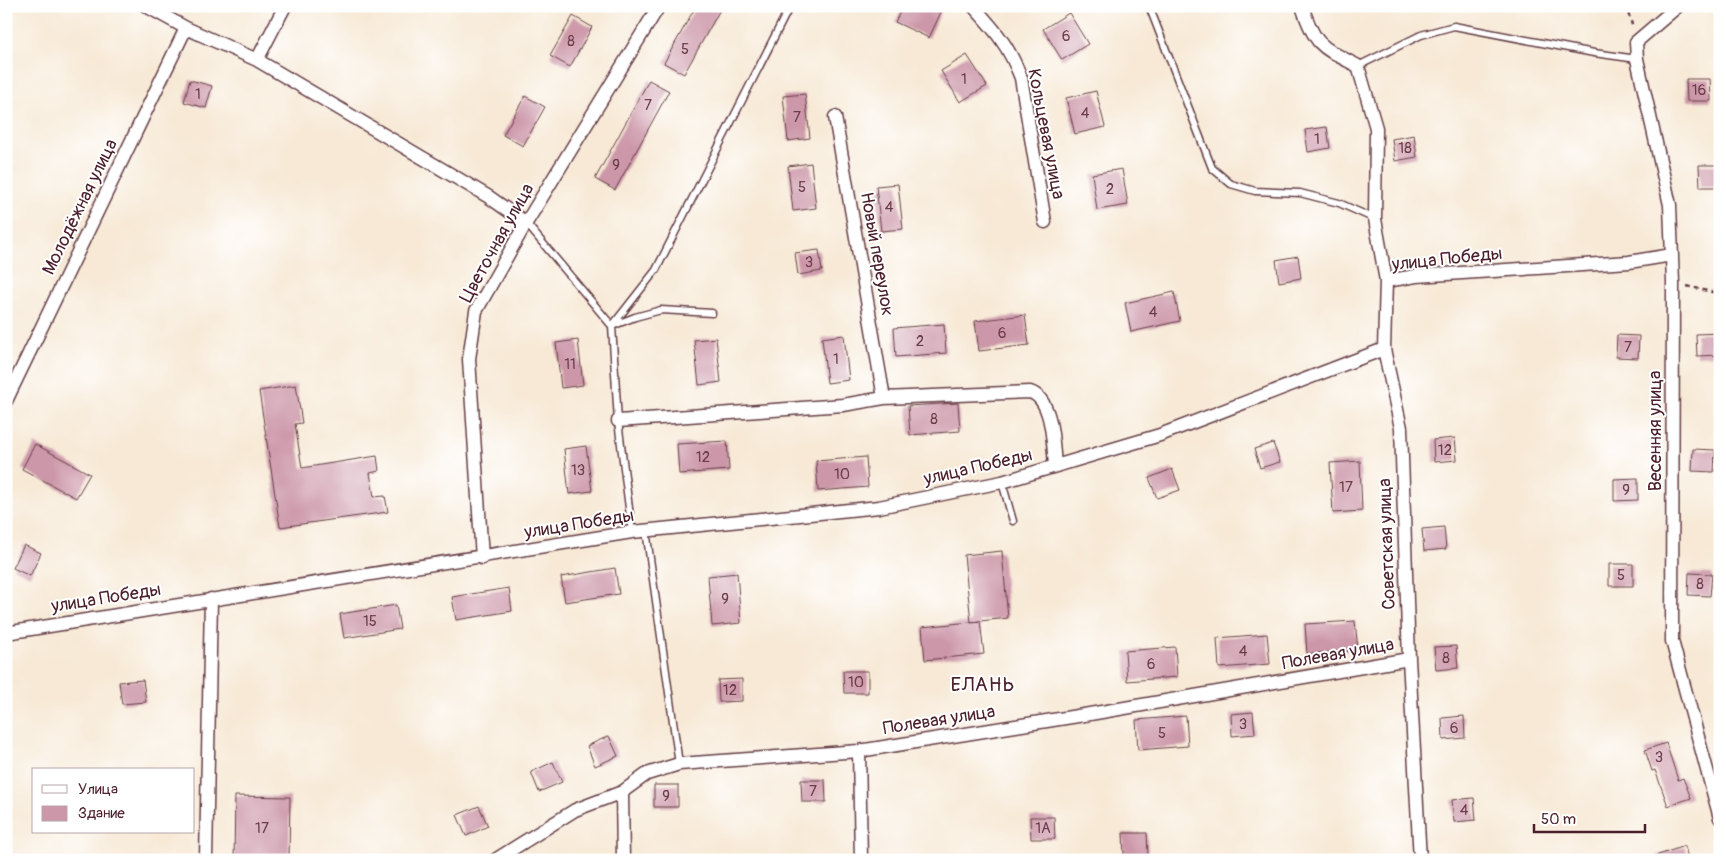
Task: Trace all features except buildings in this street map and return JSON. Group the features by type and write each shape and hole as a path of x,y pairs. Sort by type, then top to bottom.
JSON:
{"street":[{"path":"146,6 186,28 257,60 489,197 526,222"},
{"path":"257,60 285,6"},
{"name":"Цветочная улица","path":"482,558 469,359 476,311 526,222 659,6"},
{"name":"Кольцевая улица","path":"973,6 999,34 1013,56 1021,78 1045,222"},
{"path":"1302,6 1311,35 1328,51 1358,66 1376,128 1375,219 1386,281"},
{"path":"1636,42 1678,6"},
{"name":"Молодёжная улица","path":"6,401 186,28"},
{"name":"Весенняя улица","path":"1636,42 1637,59 1670,204 1673,283 1672,640 1720,818"},
{"name":"Новый переулок","path":"835,117 884,398"},
{"name":"улица Победы","path":"6,633 212,599 482,558 632,532 879,507 1002,482 1160,435 1384,349 1386,281 1416,276 1629,262 1672,255"},
{"name":"Советская улица","path":"1384,349 1400,428 1409,659 1420,860"},
{"path":"618,421 843,405 884,398 1030,392 1036,394 1045,408 1052,427 1055,466"},
{"path":"206,860 212,599"},
{"name":"Полевая улица","path":"495,860 575,810 622,792 647,774 679,764 859,751 1084,715 1409,659"},
{"path":"859,751 861,860"},
{"path":"622,792 623,860"}],"lane":[{"path":"612,326 656,270 790,6"},
{"path":"1149,6 1212,168 1231,184 1255,191 1308,195 1339,203 1375,219"},
{"path":"1358,66 1421,34 1454,26 1594,54 1637,59"},
{"path":"526,222 612,326 618,421 632,532"},
{"path":"612,326 661,310 712,313"},
{"path":"1002,482 1013,521"},
{"path":"646,530 679,764"}],"path":[{"path":"1626,6 1636,42"},
{"path":"1673,283 1720,294"}],"district":[{"name":"ЕЛАНЬ","path":"983,684"}]}
